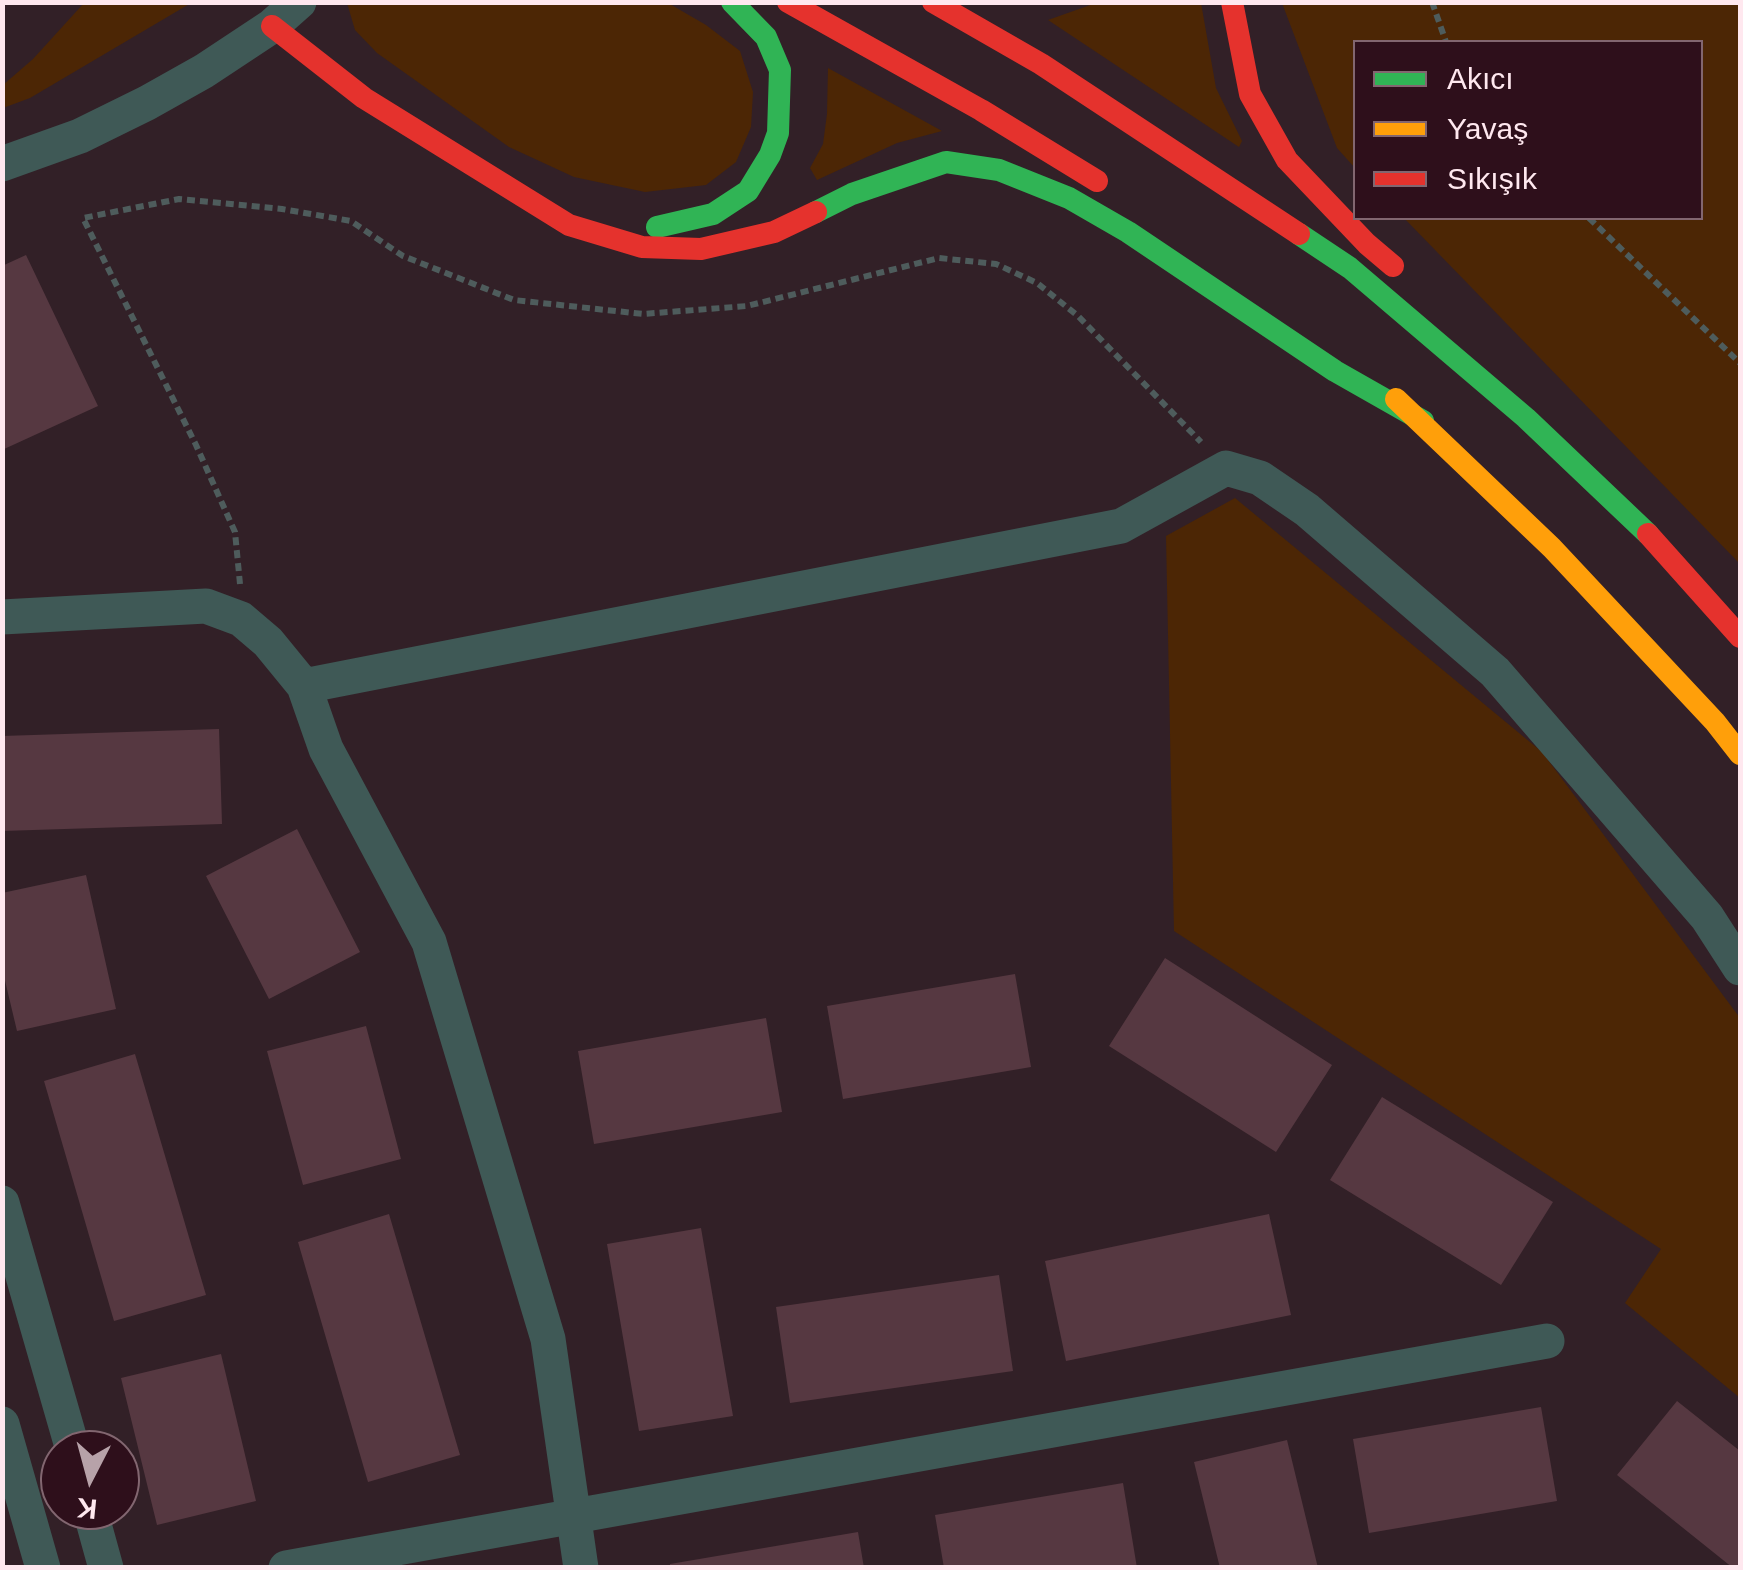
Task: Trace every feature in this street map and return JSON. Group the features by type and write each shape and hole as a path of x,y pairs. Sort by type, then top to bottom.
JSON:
{"highway":[{"path":"568,224 656,228 713,214 748,191 778,134 780,70 766,37 732,2"},
{"path":"788,2 982,110 1116,193"},
{"path":"933,2 1042,64 1350,268 1558,448 1660,544 1740,636"},
{"path":"1232,2 1250,94 1286,160 1367,244 1411,282"},
{"path":"272,26 364,98 568,224 642,247 702,248 774,232 852,194 946,162 999,170 1069,198 1128,232 1335,371 1423,422"},
{"path":"1316,331 1423,422 1566,562 1740,754"},
{"path":"1509,372 1558,448"}],"street":[{"path":"2,164 80,136 147,103 272,26 299,2"},
{"path":"304,686 1120,526 1226,468 1260,478 1306,510 1494,672 1707,917 1740,968"},
{"path":"2,616 206,606 241,619 268,642 304,686 326,749 429,942 548,1340 580,1568"},
{"path":"2,1202 67,1430"},
{"path":"286,1568 1547,1341"},
{"path":"2,1424 43,1568"},
{"path":"96,1530 106,1568"}],"path":[{"path":"1435,4 1445,40"},
{"path":"241,619 235,532 83,218 179,199 351,220 402,256 514,300 643,314 748,306 938,258 996,264 1037,283 1078,316 1226,468"},
{"path":"1592,220 1740,363"}],"shaded area":[{"path":"84,3 191,3 30,98 3,108 3,85 33,59"},
{"path":"347,3 668,3 740,51 753,92 751,127 736,162 706,185 645,192 574,177 509,147 377,53 355,30"},
{"path":"1096,3 1201,3 1216,88 1242,141 1239,147 1048,20"},
{"path":"1282,3 1740,3 1740,564 1406,220 1703,220 1703,40 1353,40 1353,166 1337,148"},
{"path":"828,68 942,131 897,143 817,180 810,168 823,144"},
{"path":"1235,498 1542,752 1740,1018 1740,1398 1625,1303 1661,1249 1174,931 1166,536"}],"building":[{"path":"26,255 98,406 2,450 2,266"},
{"path":"219,729 222,824 2,831 2,736"},
{"path":"297,829 360,952 269,999 206,876"},
{"path":"86,875 116,1009 17,1031 2,968 2,893"},
{"path":"1165,958 1332,1065 1276,1152 1109,1046"},
{"path":"1015,974 1031,1067 843,1099 827,1006"},
{"path":"766,1018 782,1112 594,1144 578,1051"},
{"path":"366,1026 401,1159 303,1185 267,1051"},
{"path":"135,1054 206,1295 114,1321 44,1081"},
{"path":"1382,1097 1553,1202 1501,1285 1330,1180"},
{"path":"389,1214 460,1455 368,1482 298,1242"},
{"path":"1269,1214 1291,1315 1066,1361 1045,1261"},
{"path":"701,1228 733,1416 639,1431 607,1244"},
{"path":"999,1275 1013,1371 790,1403 776,1307"},
{"path":"221,1354 256,1501 157,1525 140,1456 140,1430 134,1430 121,1378"},
{"path":"1677,1401 1740,1451 1740,1568 1733,1568 1617,1475"},
{"path":"1541,1407 1557,1501 1369,1533 1353,1439"},
{"path":"1287,1440 1318,1568 1220,1568 1194,1462"},
{"path":"1123,1483 1137,1568 944,1568 935,1515"},
{"path":"858,1532 864,1568 670,1568 670,1564"}],"traffic: fast":[{"path":"657,227 713,214 748,191 770,155 778,133 780,70 766,37 732,2"},
{"path":"816,212 852,194 946,162 999,170 1069,198 1128,232 1335,371 1423,421"},
{"path":"1299,234 1350,268 1526,418 1648,534"}],"traffic: slow":[{"path":"1396,399 1552,548 1715,722 1740,754"}],"traffic: jam":[{"path":"788,2 981,110 1097,181"},
{"path":"933,2 1041,64 1299,234"},
{"path":"1232,2 1250,94 1287,160 1393,266"},
{"path":"272,26 364,98 569,225 642,247 701,249 774,232 816,212"},
{"path":"1648,534 1740,637"}]}
